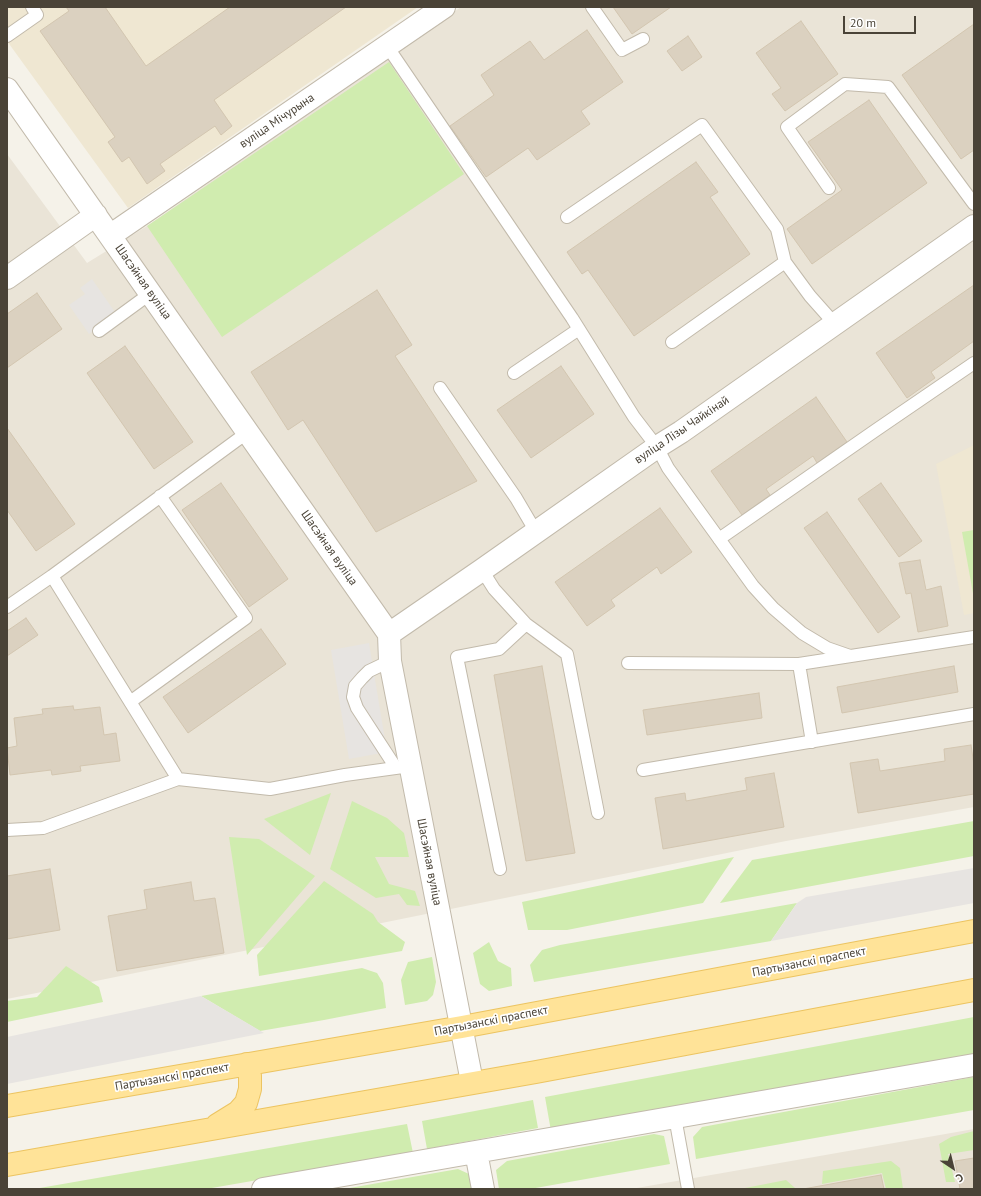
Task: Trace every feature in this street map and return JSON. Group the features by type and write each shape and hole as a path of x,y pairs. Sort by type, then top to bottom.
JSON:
{"main road":[{"name":"Партызанскі праспект","path":"7,1106 462,1027 974,931"},
{"path":"7,1165 472,1082 536,1072 974,990"},
{"path":"211,1129 238,1112 246,1103 250,1089 250,1076 247,1064"}],"street":[{"name":"вуліца Мічурына","path":"110,235 444,7"},
{"name":"Шасэйная вуліца","path":"7,88 389,634 390,660 403,767 462,1027 472,1082"},
{"path":"7,278 96,215"},
{"name":"вуліца Лізы Чайкінай","path":"389,634 657,447 681,432 974,226"},
{"path":"263,1189 974,1065"},
{"path":"476,1152 483,1189"}],"lane":[{"path":"7,36 37,15 32,7"},
{"path":"592,7 622,50 643,39"},
{"path":"387,46 579,329 634,417 657,447 668,468 753,586 773,608 802,633 827,648 850,656"},
{"path":"829,188 787,127 845,84 888,87 974,204"},
{"path":"567,217 702,125 777,229 785,262 810,296 834,323"},
{"path":"672,342 785,262"},
{"path":"98,331 151,293"},
{"path":"514,373 579,329"},
{"path":"719,539 974,364"},
{"path":"440,388 516,498 536,532"},
{"path":"7,607 52,576 248,432"},
{"path":"130,702 246,618 160,496"},
{"path":"482,570 494,589 526,624 567,654 598,813"},
{"path":"52,576 178,779"},
{"path":"500,869 457,657 499,648 526,624"},
{"path":"628,663 799,664 974,637"},
{"path":"7,830 43,828 178,779 270,789 403,767 357,708 353,697 355,686 369,671 390,660"},
{"path":"799,664 812,742"},
{"path":"642,770 974,714"},
{"path":"675,1117 688,1189"}],"shaded area":[{"path":"7,7 418,7 128,208 7,41"},
{"path":"461,7 974,7 974,807 786,841 7,999 7,154 87,263 147,226"},
{"path":"92,279 117,315 89,334 69,305 85,294 80,288"},
{"path":"974,445 974,613 964,615 936,464"},
{"path":"369,643 387,752 349,759 331,650"},
{"path":"974,868 974,903 771,941 797,903 806,897"},
{"path":"201,996 264,1033 7,1084 7,1037"},
{"path":"974,1129 974,1189 631,1189"}],"green space":[{"path":"389,62 464,174 222,337 147,226"},
{"path":"974,530 974,599 962,532"},
{"path":"331,793 310,855 264,819"},
{"path":"352,801 387,818 404,833 409,857 375,857 389,884 415,891 420,906 407,905 399,894 376,898 330,869"},
{"path":"974,821 974,856 720,903 752,860"},
{"path":"229,837 259,839 315,876 247,955"},
{"path":"734,857 703,903 567,930 528,930 522,902"},
{"path":"324,881 373,914 378,922 405,942 402,951 259,976 257,955"},
{"path":"797,903 771,941 534,982 530,965 542,950 560,945"},
{"path":"489,942 498,961 511,968 512,986 489,991 480,984 473,953"},
{"path":"432,957 436,982 433,995 427,1001 405,1005 401,980 408,962"},
{"path":"66,966 99,987 103,1002 7,1022 7,1001 37,997"},
{"path":"362,968 377,973 383,983 386,1008 260,1031 201,996"},
{"path":"974,1017 974,1057 551,1131 545,1097"},
{"path":"974,1077 974,1110 696,1159 693,1137 702,1127"},
{"path":"533,1100 538,1128 427,1149 422,1121"},
{"path":"407,1124 413,1153 206,1189 34,1189"},
{"path":"974,1131 974,1150 948,1154 955,1182 946,1182 939,1144 951,1137"},
{"path":"654,1134 664,1136 670,1164 530,1189 499,1189 496,1170 507,1161"},
{"path":"891,1161 900,1168 903,1189 886,1189 882,1173 822,1184 823,1171"},
{"path":"458,1169 469,1174 472,1189 344,1189"},
{"path":"786,1180 795,1188 740,1189"}],"building":[{"path":"66,7 105,7 146,66 230,7 346,7 214,100 232,126 221,135 215,126 160,164 165,171 147,184 129,157 122,162 108,142 115,137 40,31 69,11"},
{"path":"613,7 671,7 632,34"},
{"path":"801,21 838,74 785,111 772,94 781,88 756,53"},
{"path":"974,24 974,150 961,159 902,75"},
{"path":"587,30 623,82 581,111 590,124 537,160 528,148 486,177 450,126 494,95 481,75 530,41 544,60"},
{"path":"688,36 702,57 682,71 667,51"},
{"path":"869,100 927,183 812,264 787,229 842,190 808,142"},
{"path":"696,162 718,192 710,197 750,254 634,336 588,270 582,274 567,252"},
{"path":"974,285 974,341 931,372 935,378 907,398 876,353"},
{"path":"377,290 412,345 395,356 477,481 376,532 303,420 288,430 251,372"},
{"path":"37,293 62,329 7,368 7,314"},
{"path":"125,346 193,442 154,469 87,373"},
{"path":"561,366 594,414 531,458 497,410"},
{"path":"816,397 847,442 817,463 813,456 766,489 770,495 742,515 711,471"},
{"path":"7,428 75,524 36,551 7,510"},
{"path":"221,483 288,579 249,607 182,510"},
{"path":"881,483 922,541 899,557 858,499"},
{"path":"660,508 692,552 661,574 657,567 611,600 615,606 587,626 555,582"},
{"path":"827,512 900,617 878,633 804,528"},
{"path":"920,560 926,590 941,586 948,626 918,632 911,593 906,594 899,563"},
{"path":"26,618 38,635 7,656 7,631"},
{"path":"261,629 286,664 188,733 163,697"},
{"path":"542,666 575,853 526,861 494,675"},
{"path":"954,666 958,692 842,713 837,687"},
{"path":"759,693 762,718 647,735 643,710"},
{"path":"73,706 74,710 100,707 104,735 116,733 120,761 80,766 81,771 52,775 51,770 10,775 7,748 17,746 14,718 43,714 42,709"},
{"path":"971,745 974,765 974,794 858,813 850,763 878,759 880,771 945,761 944,749"},
{"path":"774,773 784,827 663,849 655,798 685,793 686,801 747,790 745,778"},
{"path":"50,869 60,930 7,939 7,876"},
{"path":"191,882 194,901 215,898 224,953 117,971 108,916 147,909 144,890"},
{"path":"974,1158 974,1189 960,1189 955,1161"},
{"path":"881,1175 884,1189 803,1189"}]}
